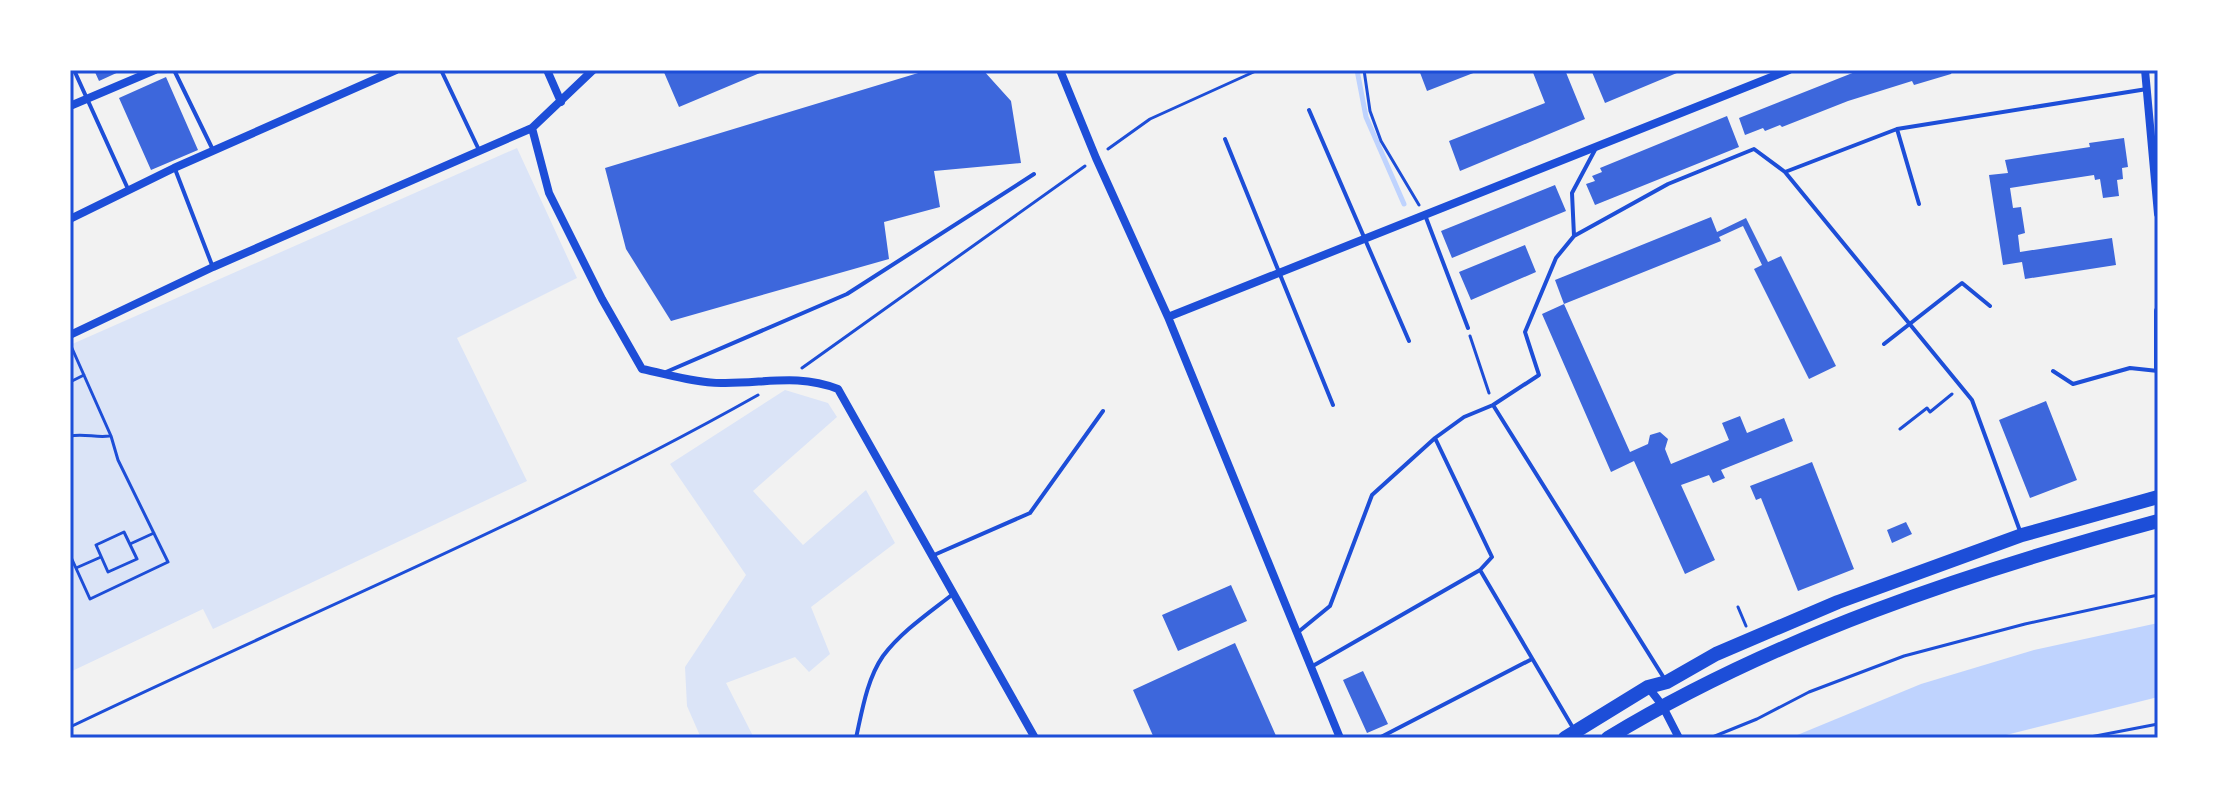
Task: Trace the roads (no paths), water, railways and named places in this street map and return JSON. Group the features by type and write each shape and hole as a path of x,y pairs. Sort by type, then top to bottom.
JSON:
{"main road":[{"path":"1573,736 1648,687 1667,682 1716,654 1838,602 2158,497"},
{"path":"1608,738 1662,705 1847,622 2030,556 2158,521"}],"street":[{"path":"70,106 155,70"},
{"path":"70,219 174,168 396,70"},
{"path":"547,70 561,102"},
{"path":"70,335 213,267 532,128 593,70"},
{"path":"1060,70 1168,317 1340,738"},
{"path":"1168,317 1789,70"},
{"path":"2145,70 2154,111 2158,214"},
{"path":"532,128 549,193 602,299 642,369 719,383 816,380 838,389 1035,738"},
{"path":"2158,311 2158,369"},
{"path":"1648,687 1662,705 1679,738"}],"lane":[{"path":"74,70 129,191"},
{"path":"174,70 213,151"},
{"path":"441,70 479,150"},
{"path":"1785,172 1897,129 2147,89"},
{"path":"1309,110 1409,341"},
{"path":"1897,129 1919,204"},
{"path":"1225,139 1333,405"},
{"path":"1574,236 1572,193 1597,146"},
{"path":"1297,633 1330,606 1372,495 1435,438 1464,417 1493,405 1539,375 1525,332 1556,258 1574,236 1668,184 1754,149 1785,172 1972,400 2024,540"},
{"path":"174,168 213,267"},
{"path":"664,373 847,294 1034,174"},
{"path":"1421,216 1468,328"},
{"path":"1884,344 1962,283 1990,306"},
{"path":"2053,371 2073,384 2130,368 2158,369"},
{"path":"1493,405 1678,700"},
{"path":"932,556 1030,513 1103,411"},
{"path":"1311,667 1480,570 1492,557 1435,438"},
{"path":"1480,570 1573,736"},
{"path":"856,738 863,702 882,657 910,627 953,594"},
{"path":"1379,738 1532,659"}],"water":[{"path":"2158,623 2158,697 1994,738 1790,738 1921,684 2034,650"}],"waterway":[{"path":"1357,70 1366,117 1404,204"}]}
